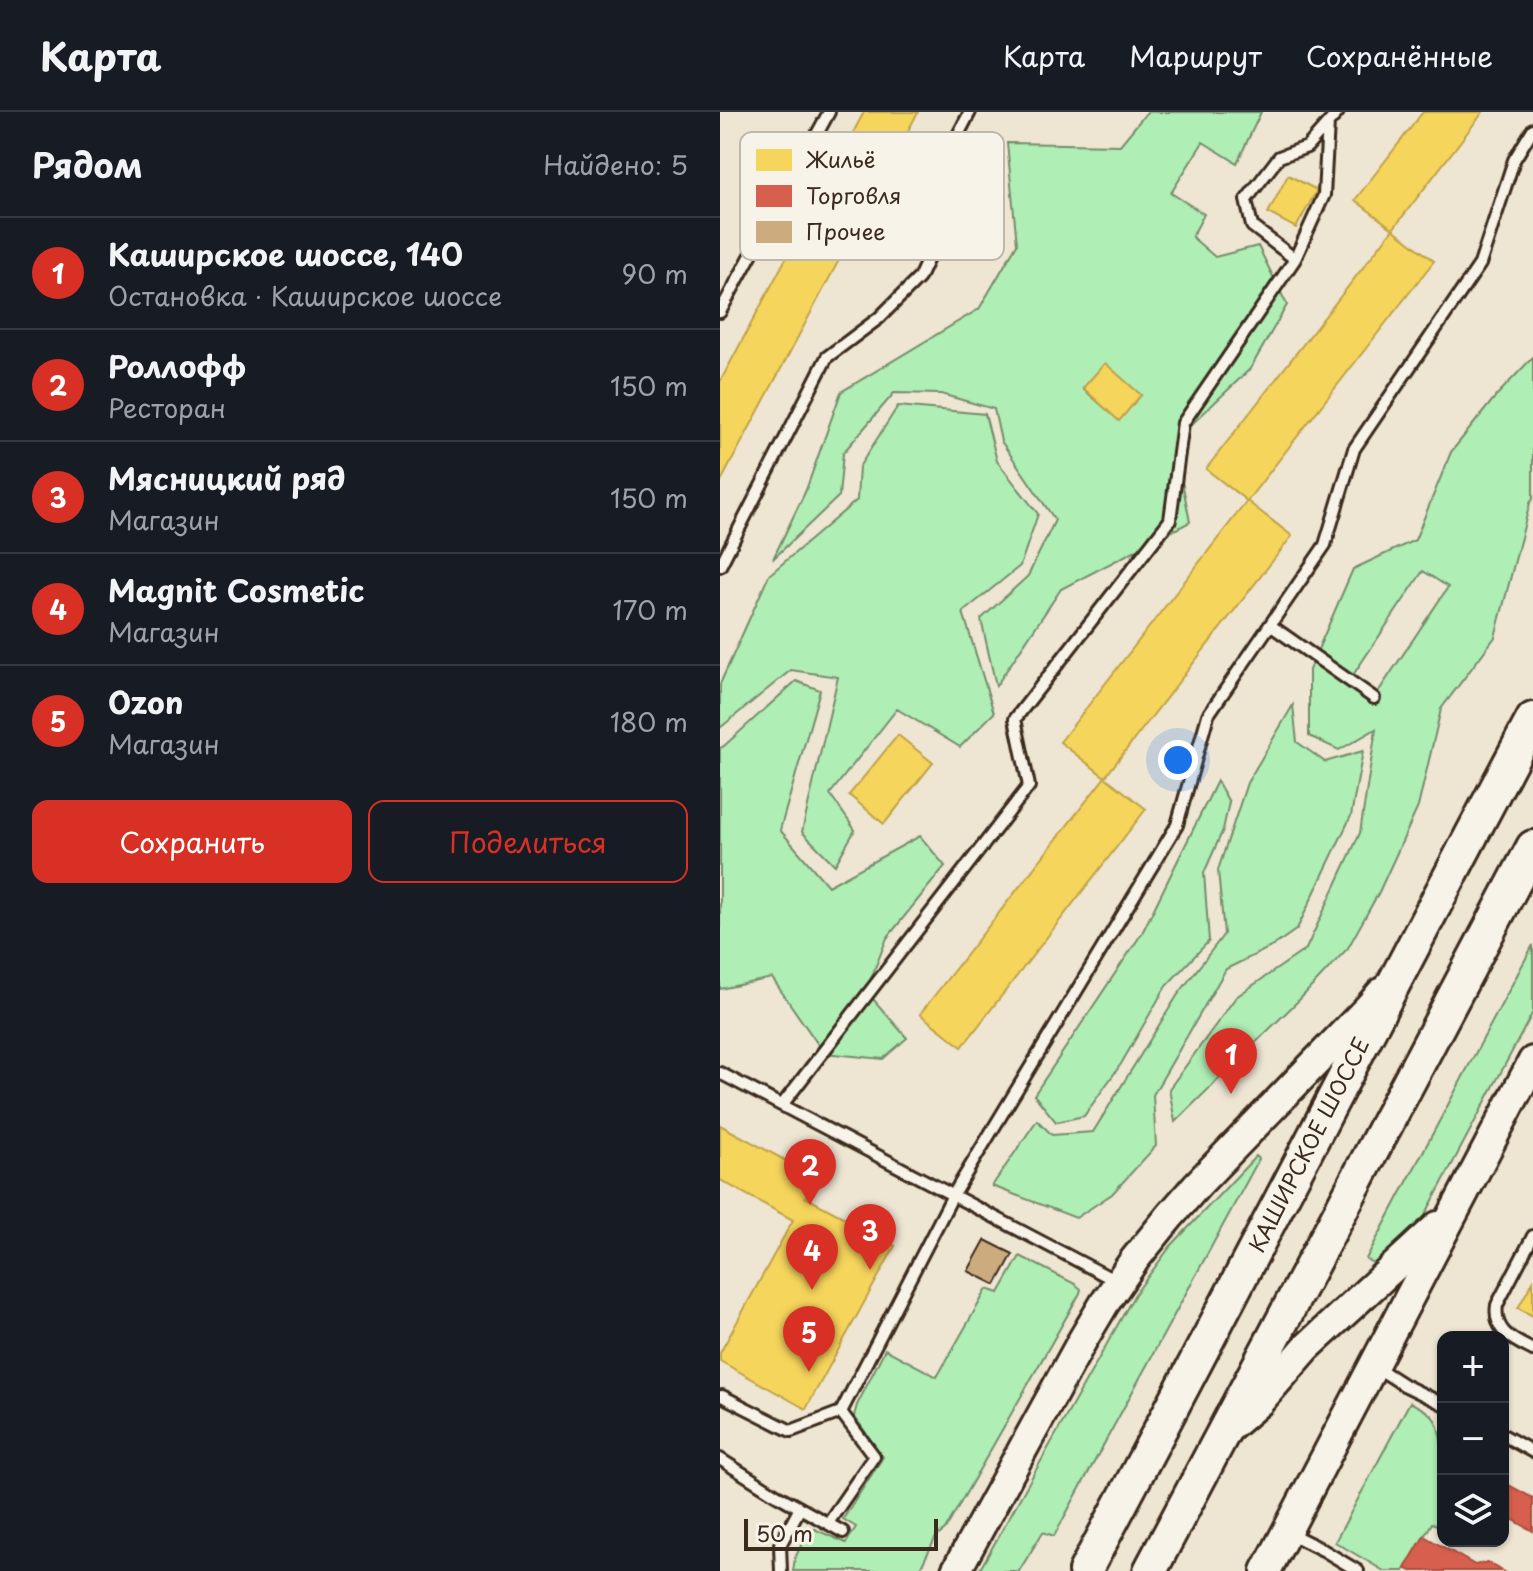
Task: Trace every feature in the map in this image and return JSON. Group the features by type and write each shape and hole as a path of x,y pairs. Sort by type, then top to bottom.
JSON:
{"main road":[{"name":"КАШИРСКОЕ ШОССЕ","path":"1085,1571 1533,719"},
{"path":"1150,1571 1533,847"},
{"path":"956,1571 1082,1341 1135,1259 1197,1185 1370,1006 1400,970"},
{"path":"1273,1568 1287,1532 1533,1061"},
{"path":"1223,1433 1259,1402 1306,1348 1453,1212"}],"lane":[{"path":"818,132 829,112"},
{"path":"960,132 970,112"},
{"path":"1295,259 1252,226 1246,200 1279,157 1307,147 1338,112"},
{"path":"782,1105 1029,786 1015,719 1170,520 1183,423 1295,259 1324,195 1328,123"},
{"path":"722,1396 791,1431 841,1412 953,1195 1177,825 1208,715 1325,545 1354,449 1480,264 1514,160 1533,129"},
{"path":"720,312 748,260"},
{"path":"720,566 827,357 879,318 919,278 927,260"},
{"path":"1270,625 1374,698"},
{"path":"720,1073 1119,1282"},
{"path":"1533,1236 1497,1305 1496,1313 1504,1334 1533,1350"},
{"path":"1374,1366 1441,1403"},
{"path":"828,1523 874,1456 841,1412"},
{"path":"1509,1438 1533,1452"},
{"path":"720,1459 843,1532"},
{"path":"781,1571 780,1545 800,1508"},
{"path":"1287,1532 1358,1571"}],"green space":[{"path":"1147,112 1261,112 1237,163 1203,142 1171,193 1204,214 1192,237 1215,257 1258,246 1287,305 1250,369 1174,441 1190,522 1061,589 996,686 981,619 1028,576 1055,520 1001,441 994,409 941,394 894,393 843,453 839,496 773,559 806,490 841,392 979,309 1017,244 1007,143 1120,145","holes":["1105,364 1141,395 1119,420 1083,389"]},
{"path":"1533,357 1533,499 1495,637 1441,709 1418,807 1379,892 1348,948 1175,1122 1169,1089 1236,997 1306,949 1360,833 1376,729 1339,750 1309,736 1309,670 1353,569 1415,540 1451,452 1496,396","holes":["1423,571 1448,587 1374,698 1349,681"]},
{"path":"898,406 985,414 997,461 1038,514 1020,566 963,612 994,713 960,747 897,709 830,794 855,830 835,865 802,832 838,677 791,670 720,728 720,684 769,575 857,500 859,467"},
{"path":"796,681 820,690 780,830 828,886 920,836 945,866 887,938 866,991 907,1038 883,1059 824,1053 772,978 720,989 720,748"},
{"path":"1293,705 1297,742 1325,762 1363,751 1351,816 1297,929 1273,946 1226,969 1153,1095 1156,1146 1112,1194 1076,1218 992,1186 1037,1120 1052,1135 1093,1132 1177,996 1224,934 1218,870 1247,783"},
{"path":"1217,781 1229,802 1223,830 1204,873 1209,941 1166,986 1121,1064 1084,1116 1056,1122 1034,1095 1142,933"},
{"path":"1533,945 1533,1012 1414,1236 1381,1268 1366,1259"},
{"path":"1256,1156 1259,1159 1054,1536 1043,1532 1019,1571 979,1571 1135,1294 1170,1247"},
{"path":"1020,1256 1075,1284 1081,1289 1080,1293 919,1571 793,1571 795,1558 810,1527 846,1543 856,1527 843,1519 883,1457 854,1416 885,1349 937,1377 987,1289 999,1293"},
{"path":"1410,1402 1430,1414 1437,1425 1437,1525 1432,1523 1404,1571 1384,1571 1335,1542"}],"building: Жильё":[{"path":"864,112 918,112 907,132 853,132"},
{"path":"1423,112 1483,112 1393,229 1355,200"},
{"path":"1288,175 1317,190 1296,228 1268,213"},
{"path":"1393,229 1434,261 1247,501 1206,469"},
{"path":"785,260 839,260 720,483 720,382"},
{"path":"1105,363 1141,395 1119,421 1083,388"},
{"path":"1247,501 1292,536 1105,777 1060,742"},
{"path":"898,735 933,763 884,824 849,795"},
{"path":"1105,777 1146,809 962,1047 920,1014"},
{"path":"720,1125 816,1177 805,1197 854,1223 861,1210 893,1228 886,1241 895,1246 806,1409 720,1361 720,1353 793,1220 720,1180"},
{"path":"1533,1281 1533,1316 1518,1308"}],"building: Торговля":[{"path":"1509,1485 1533,1498 1533,1531 1509,1517"},
{"path":"1424,1536 1437,1543 1437,1547 1443,1547 1475,1565 1487,1562 1503,1571 1411,1571 1405,1568"}],"building: Прочее":[{"path":"985,1240 1013,1254 996,1285 968,1271"}],"place":[{"name":"Каширское шоссе, 140","path":"1231,1094"},
{"name":"Роллофф","path":"810,1205"},
{"name":"Мясницкий ряд","path":"870,1270"},
{"name":"Magnit Cosmetic","path":"812,1290"},
{"name":"Ozon","path":"809,1372"}]}
